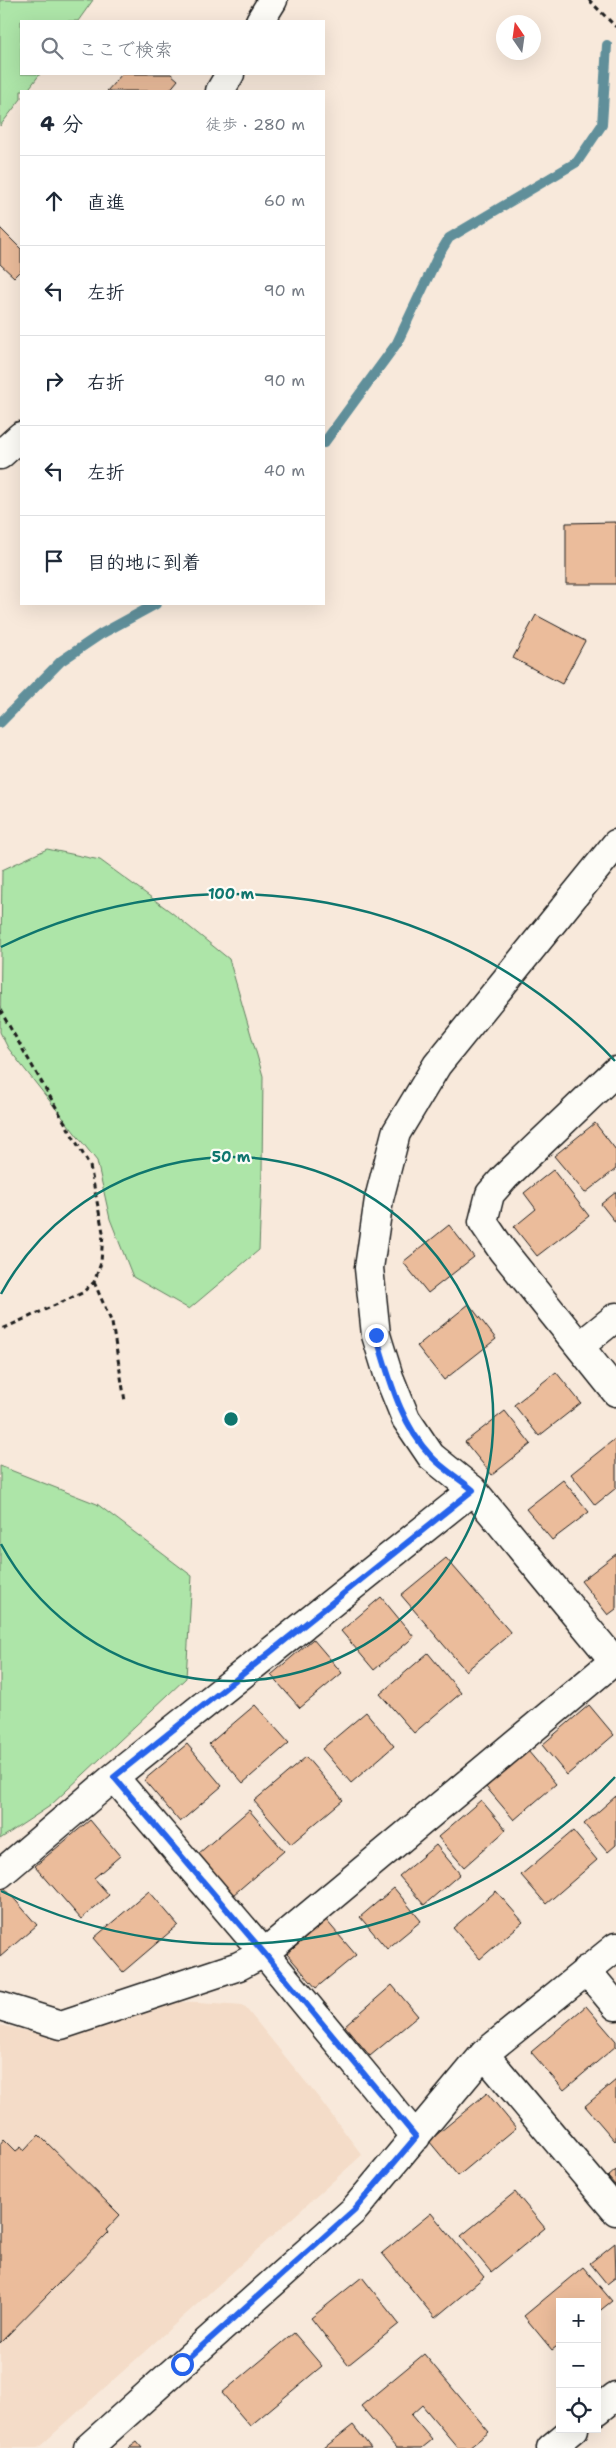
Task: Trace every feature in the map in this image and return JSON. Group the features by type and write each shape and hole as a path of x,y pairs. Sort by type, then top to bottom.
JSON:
{"street":[{"path":"261,20 273,0"},
{"path":"221,90 229,75"},
{"path":"0,455 20,437"},
{"path":"0,2006 61,2025 239,1966 264,1953 615,1662 473,1490 431,1456 406,1419 389,1377 376,1335 369,1268 379,1199 396,1133 437,1065 616,844"},
{"path":"616,1071 505,1177 490,1194 483,1222 502,1250 616,1392"},
{"path":"580,1346 616,1317"},
{"path":"0,1874 114,1777 473,1490"},
{"path":"114,1777 264,1953 416,2137"},
{"path":"88,2448 354,2210 484,2054 616,1947"},
{"path":"586,1970 616,2006"},
{"path":"484,2054 616,2211"},
{"path":"601,2408 616,2396"},
{"path":"551,2448 569,2433"}],"path":[{"path":"589,0 616,27"},
{"path":"0,1010 90,1166 103,1232 101,1263 94,1282 82,1293 0,1330"},
{"path":"94,1282 112,1323 125,1401"}],"shaded area":[{"path":"151,2000 244,2006 318,2097 362,2155 38,2448 0,2448 0,2025 45,2035"}],"green space":[{"path":"0,0 93,0 79,20 20,20 20,75 39,75 28,90 20,90 20,100 0,126"},
{"path":"47,849 100,860 171,912 229,959 263,1076 259,1250 189,1309 133,1277 110,1219 97,1161 8,1048 0,1032 2,870"},
{"path":"0,1466 97,1504 192,1576 186,1678 50,1806 0,1839"}],"building":[{"path":"121,75 172,75 178,80 170,90 108,90"},
{"path":"0,228 20,248 20,271 14,277 0,264"},
{"path":"616,522 616,584 566,584 566,523"},
{"path":"536,615 585,641 562,684 513,658"},
{"path":"595,1123 616,1150 616,1169 585,1193 554,1156"},
{"path":"553,1170 589,1216 537,1256 514,1227 536,1209 524,1193"},
{"path":"616,1192 616,1223 601,1204"},
{"path":"449,1225 474,1257 428,1293 403,1262"},
{"path":"469,1304 496,1339 444,1380 417,1346"},
{"path":"556,1372 581,1403 539,1436 514,1405"},
{"path":"505,1411 531,1444 492,1475 465,1442"},
{"path":"616,1438 616,1488 595,1505 571,1474"},
{"path":"563,1480 589,1512 552,1540 526,1509"},
{"path":"616,1554 616,1609 608,1615 581,1581"},
{"path":"446,1558 511,1633 466,1671 401,1595"},
{"path":"381,1597 414,1637 374,1670 341,1631"},
{"path":"313,1639 342,1673 300,1708 271,1675"},
{"path":"428,1653 461,1693 414,1733 380,1694"},
{"path":"255,1705 289,1743 243,1783 209,1744"},
{"path":"589,1705 614,1735 567,1775 542,1745"},
{"path":"366,1712 394,1746 351,1783 322,1749"},
{"path":"187,1744 222,1786 180,1822 144,1780"},
{"path":"528,1751 556,1784 514,1820 486,1787"},
{"path":"306,1757 343,1800 291,1844 254,1801"},
{"path":"616,1796 616,1845 608,1852 584,1824"},
{"path":"481,1800 506,1830 464,1867 438,1837"},
{"path":"249,1810 284,1851 233,1895 198,1854"},
{"path":"90,1820 120,1856 94,1878 109,1895 81,1919 35,1866"},
{"path":"573,1831 597,1860 546,1904 521,1875"},
{"path":"436,1845 460,1874 424,1905 399,1876"},
{"path":"3,1886 37,1925 0,1957 0,1889"},
{"path":"394,1888 421,1921 387,1949 360,1917"},
{"path":"149,1891 178,1925 123,1972 94,1938"},
{"path":"496,1891 523,1922 480,1959 453,1928"},
{"path":"326,1920 356,1955 316,1988 287,1954"},
{"path":"392,1985 418,2016 370,2056 345,2026"},
{"path":"586,2006 616,2041 616,2046 564,2090 531,2052"},
{"path":"616,2080 616,2140 615,2141 585,2106"},
{"path":"487,2093 516,2128 458,2176 429,2141"},
{"path":"39,2135 120,2215 106,2230 108,2233 0,2343 0,2144 4,2139 16,2151 21,2147 24,2151"},
{"path":"616,2170 616,2186 608,2177"},
{"path":"515,2192 545,2228 491,2272 461,2236"},
{"path":"431,2213 484,2277 435,2318 382,2253"},
{"path":"615,2243 616,2277 607,2284 590,2263"},
{"path":"583,2267 612,2301 601,2310 601,2298 556,2298 556,2347 552,2350 524,2316"},
{"path":"362,2277 399,2324 348,2365 311,2318"},
{"path":"294,2333 322,2366 250,2426 222,2393"},
{"path":"424,2354 489,2432 469,2448 458,2448 422,2405 411,2415 432,2440 422,2448 396,2448 361,2406"},
{"path":"353,2425 371,2448 324,2448"},
{"path":"137,2442 142,2448 129,2448"}],"waterway":[{"path":"325,442 397,343 438,256 449,238 577,162 602,125 607,45"},
{"path":"0,723 61,661 101,634 154,605"}],"route":[{"path":"182,2364 354,2210 416,2137 264,1953 114,1777 473,1490 431,1456 406,1419 389,1377 376,1335"}]}
